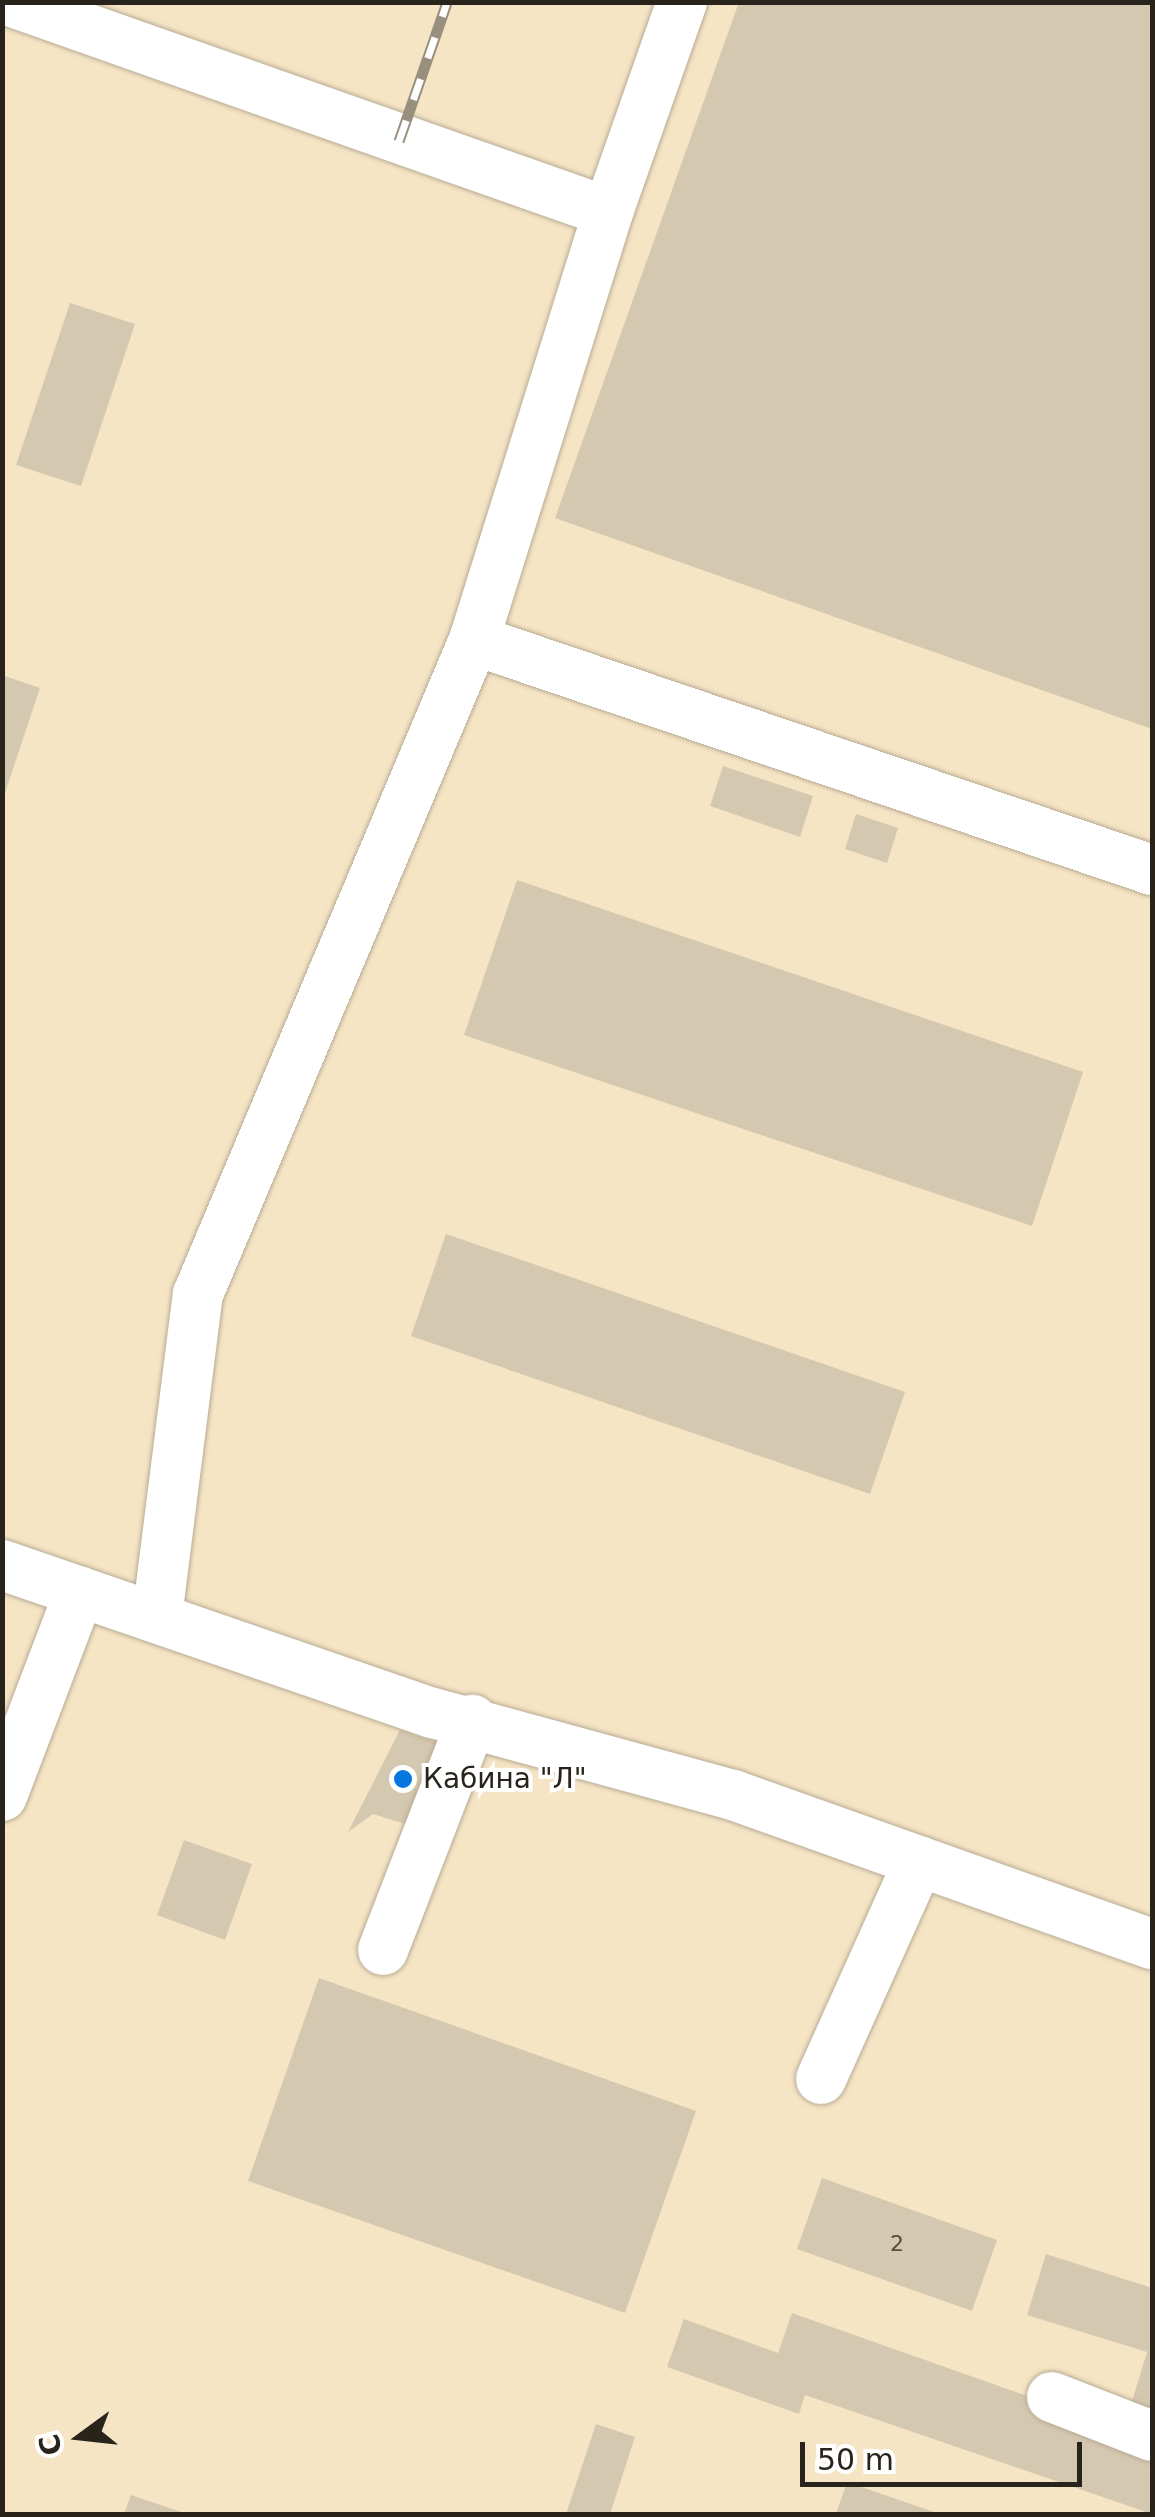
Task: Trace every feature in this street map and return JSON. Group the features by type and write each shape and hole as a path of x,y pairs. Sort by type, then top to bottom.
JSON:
{"lane":[{"path":"12,2 608,212"},
{"path":"157,1617 198,1294 474,640 608,212 682,2"},
{"path":"474,640 1152,870"},
{"path":"2,1565 472,1720 919,1861 1152,1944"},
{"path":"2,1796 80,1591"},
{"path":"383,1950 472,1720"},
{"path":"821,2078 919,1861"},
{"path":"1052,2396 1152,2436"}],"shaded area":[{"path":"3,3 1152,3 1152,2514 3,2514"}],"building":[{"path":"739,2 1152,2 1152,729 555,518"},
{"path":"70,303 135,324 81,486 16,465"},
{"path":"2,675 40,688 3,799 2,799"},
{"path":"723,766 813,796 800,837 710,806"},
{"path":"856,814 898,828 887,863 845,849"},
{"path":"517,880 1083,1072 1032,1226 464,1035"},
{"path":"446,1234 905,1392 870,1494 411,1336"},
{"name":"Кабина \"Л\"","path":"400,1730 442,1744 415,1827 373,1814 348,1832"},
{"path":"184,1840 252,1864 225,1940 157,1915"},
{"path":"319,1978 696,2111 625,2313 248,2181"},
{"path":"822,2178 997,2240 972,2311 797,2249"},
{"path":"1046,2254 1152,2288 1152,2429 1126,2421 1147,2352 1027,2315"},
{"path":"792,2313 1152,2440 1152,2514 805,2395 799,2414 667,2367 684,2319 778,2353"},
{"path":"596,2424 635,2437 610,2514 566,2514"},
{"path":"847,2482 940,2514 836,2514"},
{"path":"131,2495 187,2514 124,2514"}],"railway":[{"path":"399,141 447,2"}],"place":[{"name":"Кабина \"Л\"","path":"403,1779"}]}
